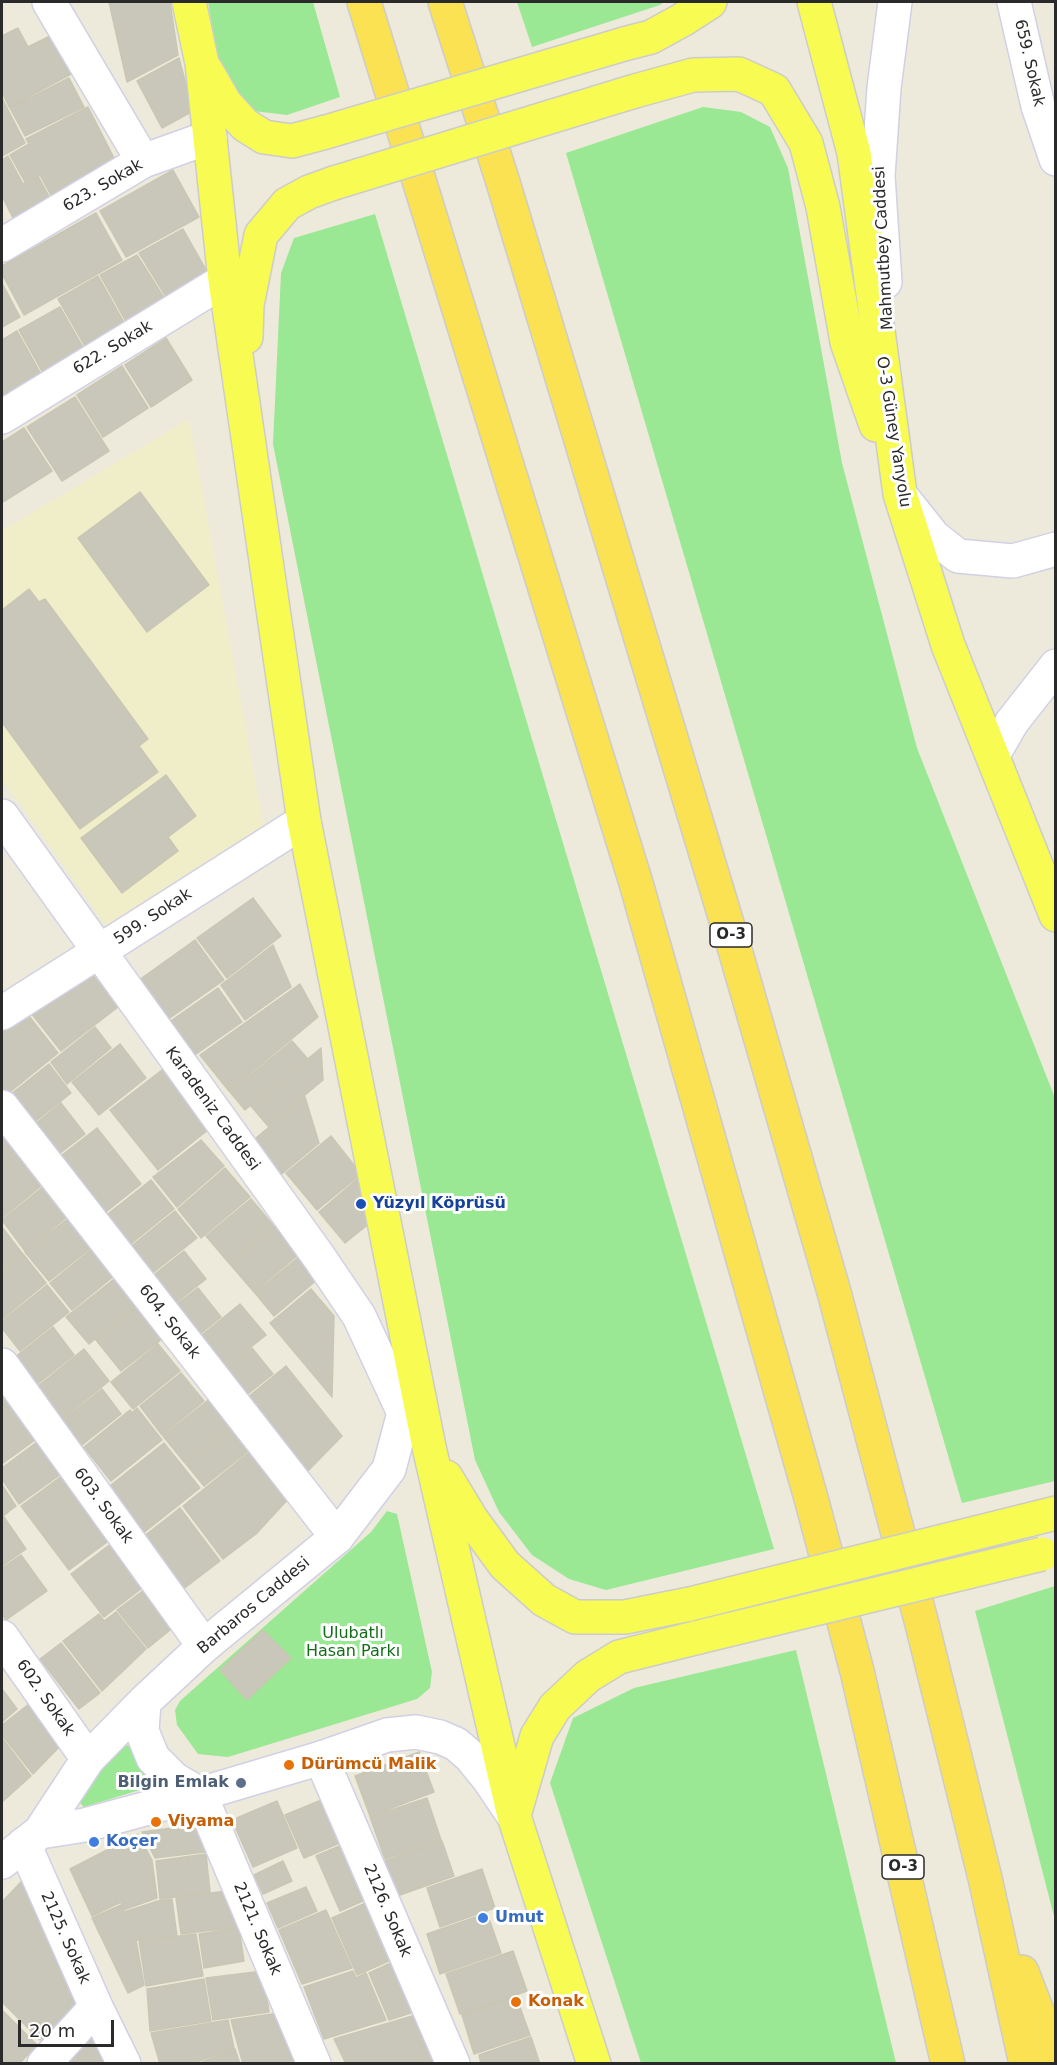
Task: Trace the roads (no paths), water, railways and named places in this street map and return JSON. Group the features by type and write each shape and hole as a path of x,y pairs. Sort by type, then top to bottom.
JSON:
{"highway":[{"name":"O-3","path":"364,2 636,883 811,1498 857,1671 948,2064"},
{"name":"O-3","path":"445,2 502,179 726,920 831,1281 922,1624 985,1878 1026,2064"},
{"path":"985,1878 1056,2060"}],"main road":[{"path":"189,2 202,63 225,280 303,821 429,1447 514,1816 594,2064"},
{"path":"202,63 225,103 245,125 264,137 292,141 651,37 710,2"},
{"name":"O-3 Güney Yanyolu","path":"814,2 854,153 900,494 948,645 1056,915"},
{"path":"244,408 247,305 261,235 287,204 309,192 334,183 635,91 693,75 739,74 774,90 807,143 823,207 847,342 900,494"},
{"path":"429,1447 472,1521 505,1565 544,1600 574,1617 625,1617 690,1604 1042,1517"},
{"path":"514,1816 537,1736 555,1707 588,1676 619,1657 1049,1552"}],"street":[{"path":"49,2 143,161"},
{"name":"Mahmutbey Caddesi","path":"895,2 884,88 878,176 900,494"},
{"name":"659. Sokak","path":"1014,2 1047,100 1056,159"},
{"name":"623. Sokak","path":"2,242 143,161 210,137"},
{"name":"622. Sokak","path":"2,417 225,280"},
{"path":"900,494 934,537 958,556 1014,561 1056,549"},
{"path":"993,755 1012,722 1056,666"},
{"name":"Karadeniz Caddesi","path":"2,816 359,1316 404,1413"},
{"name":"599. Sokak","path":"2,1013 303,821"},
{"name":"604. Sokak","path":"2,1107 337,1537"},
{"name":"Barbaros Caddesi","path":"22,1846 88,1759 144,1702 204,1646 337,1537 388,1469 404,1413 410,1351"},
{"name":"603. Sokak","path":"2,1365 204,1646"},
{"name":"602. Sokak","path":"2,1637 88,1759"},
{"path":"144,1702 142,1731 153,1758 174,1779 200,1794"},
{"path":"22,1846 85,1825 321,1758 387,1735 416,1732 440,1737 456,1744 470,1756 514,1816"},
{"name":"2126. Sokak","path":"321,1758 453,2064"},
{"name":"2121. Sokak","path":"200,1794 314,2064"},
{"name":"2125. Sokak","path":"22,1846 124,2064"},
{"path":"44,2064 96,2007"}],"place":[{"name":"Yüzyıl Köprüsü","path":"361,1204"},
{"name":"Dürümcü Malik","path":"289,1765"},
{"name":"Bilgin Emlak","path":"241,1783"},
{"name":"Viyama","path":"156,1822"},
{"name":"Koçer","path":"94,1842"},
{"name":"Umut","path":"483,1918"},
{"name":"Konak","path":"516,2002"}],"park label":[{"name":"Ulubatlı Hasan Parkı","path":"353,1643"}]}
